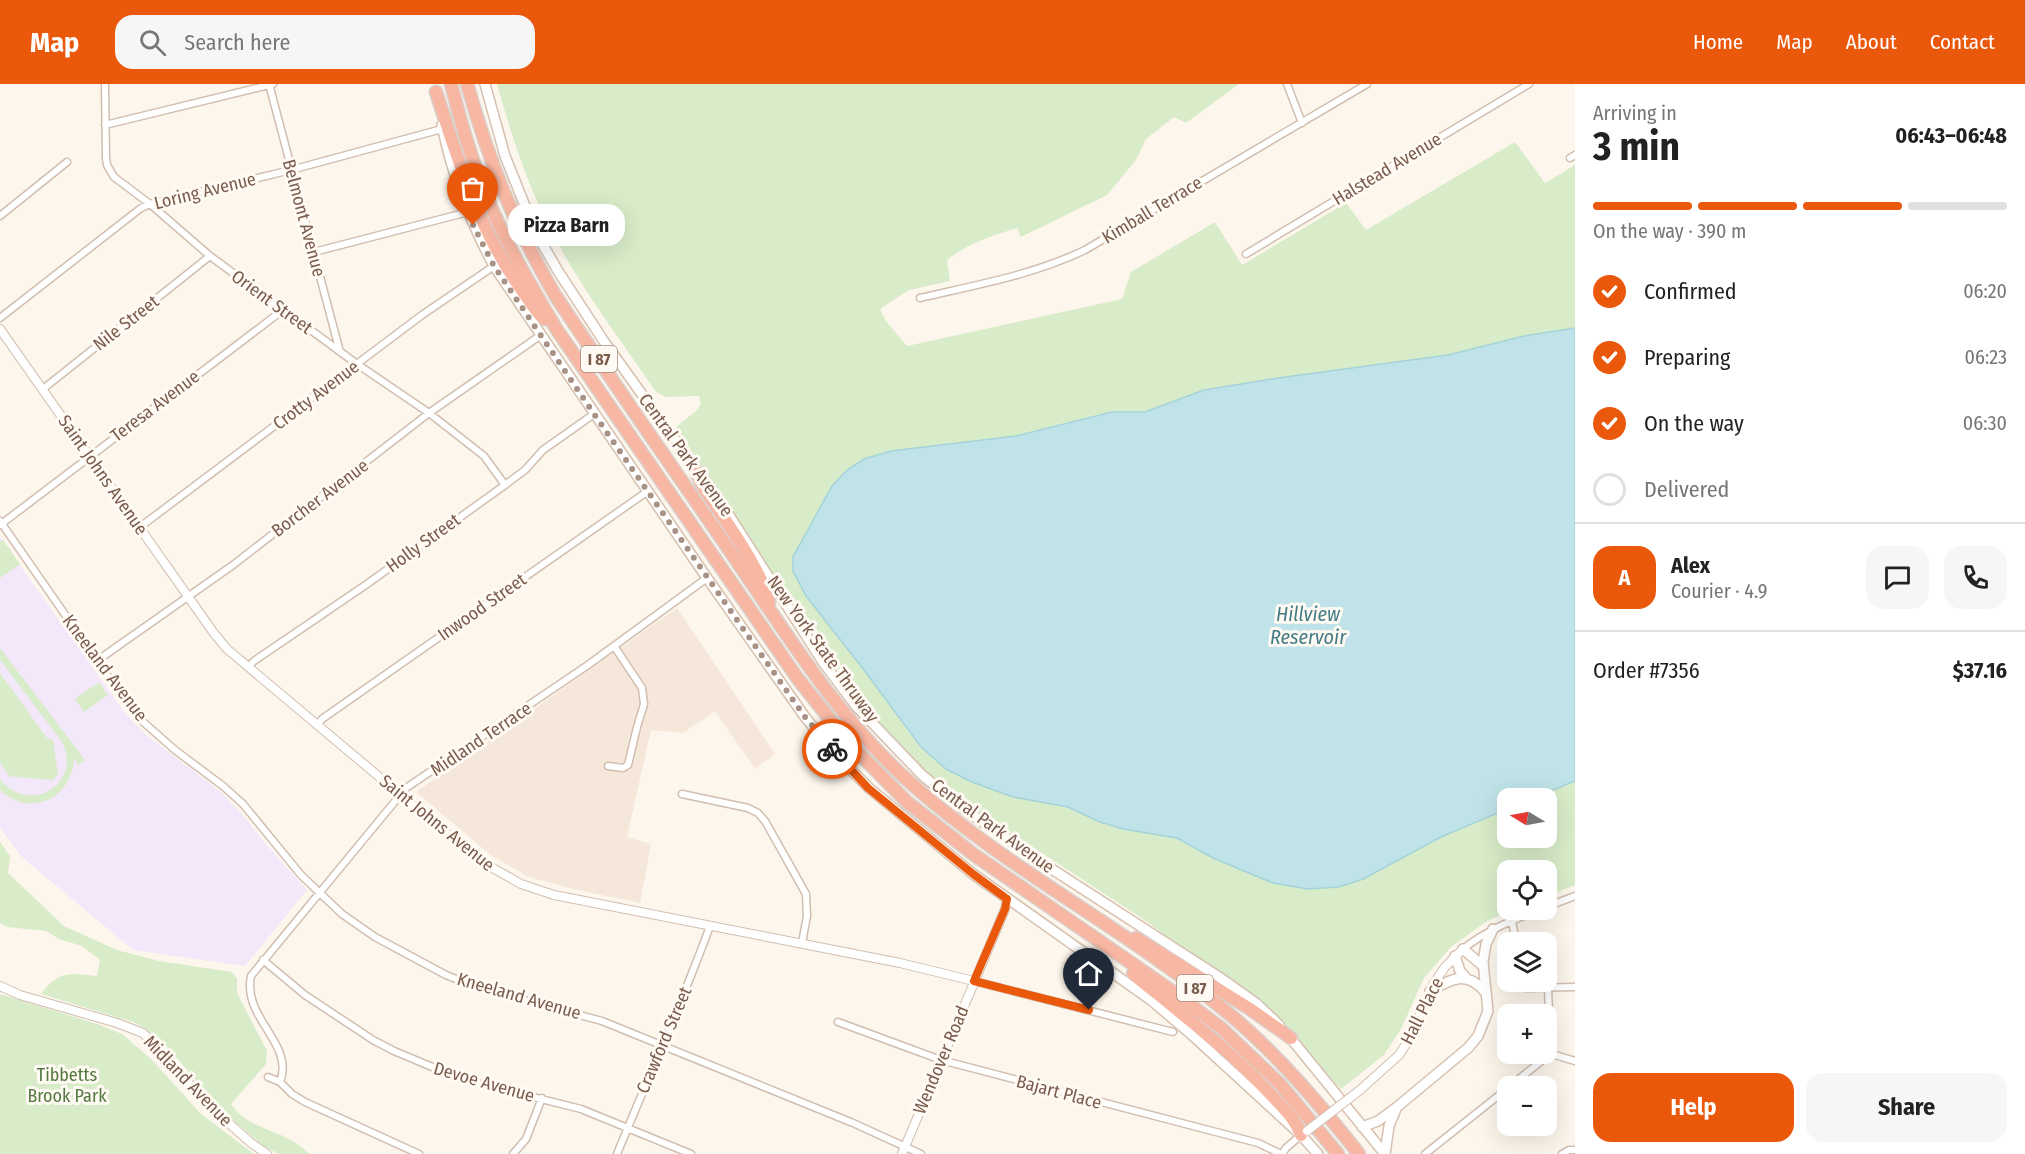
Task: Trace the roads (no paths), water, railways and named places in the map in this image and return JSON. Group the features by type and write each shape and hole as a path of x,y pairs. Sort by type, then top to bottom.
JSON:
{"highway":[{"name":"New York State Thruway","path":"451,84 468,146 494,213 522,271 557,330 798,679 843,736 887,784 928,820 973,854 1184,1000 1234,1040 1280,1084 1338,1154"},
{"name":"New York State Thruway","path":"467,84 498,180 515,222 541,271 570,318 772,612 846,715 902,775 965,828 1188,983 1253,1034 1311,1094 1359,1154"},
{"path":"435,88 462,170 488,235 504,264 537,313 557,330"},
{"path":"695,469 699,480 766,590 772,612"},
{"path":"1066,898 1149,945 1250,1008 1292,1038"},
{"path":"1063,916 1241,1064 1304,1133"}],"main road":[{"name":"Central Park Avenue","path":"485,84 505,156 535,231 578,303 695,469 716,495 835,679 856,706 922,774 965,810 1257,1004 1292,1038 1385,1154"},
{"path":"435,88 442,129 454,176 468,212 494,266 707,579 805,717 837,756 868,788 973,874 1151,1000 1304,1133 1318,1154"},
{"path":"1362,1127 1378,1121 1397,1107 1468,1048 1478,1036 1488,1011 1483,966 1486,944 1493,929"},
{"path":"1459,952 1483,966"},
{"path":"1459,952 1460,971 1467,979"},
{"path":"1430,992 1461,978 1478,983 1487,994"},
{"path":"1385,1154 1389,1126 1397,1107"}],"street":[{"name":"Orient Street","path":"105,84 107,165 114,177 150,204 210,256 340,352 429,413 484,456 505,485"},
{"path":"105,125 270,84"},
{"name":"Belmont Avenue","path":"270,84 340,352"},
{"path":"1287,84 1302,123"},
{"name":"Kimball Terrace","path":"920,298 1036,270 1085,250 1367,84"},
{"name":"Halstead Avenue","path":"1246,254 1529,84"},
{"name":"Loring Avenue","path":"0,318 141,208 150,204 291,170 442,129"},
{"path":"0,216 67,162"},
{"path":"314,252 468,212"},
{"name":"Nile Street","path":"43,389 210,256"},
{"name":"Crotty Avenue","path":"140,527 422,315 494,266"},
{"name":"Teresa Avenue","path":"0,523 283,310"},
{"name":"Saint Johns Avenue","path":"0,329 221,642 477,859 504,876 529,887 564,897 900,963 1173,1032"},
{"name":"Borcher Avenue","path":"98,660 233,565 429,413 541,335"},
{"name":"Holly Street","path":"248,667 505,485 525,470 543,450 594,414"},
{"name":"Inwood Street","path":"317,725 322,719 648,491"},
{"name":"Kneeland Avenue","path":"0,523 141,720 243,804 301,875 342,914 375,937 446,975 479,988 602,1021 903,1150 921,1154"},
{"name":"Midland Terrace","path":"280,1083 283,1073 282,1058 268,1028 255,1011 249,995 251,976 406,788 443,765 707,579"},
{"path":"608,766 623,768 628,765 644,704 642,687 614,646"},
{"path":"682,794 748,808 758,813 765,821 806,894 807,916 802,943"},
{"path":"1557,903 1575,896"},
{"name":"Wendover Road","path":"903,1150 1005,909 1007,899"},
{"path":"1512,921 1514,932"},
{"name":"Hall Place","path":"1282,1154 1286,1148 1394,1060 1403,1048 1440,974 1459,952 1478,937 1512,921"},
{"name":"Crawford Street","path":"617,1154 684,995 710,926"},
{"name":"Devoe Avenue","path":"263,960 305,995 373,1040 394,1051 461,1079 581,1109 691,1154"},
{"name":"Midland Avenue","path":"0,986 20,995 117,1023 143,1034 212,1108 251,1143 267,1154"},
{"path":"1557,988 1575,987"},
{"name":"Bajart Place","path":"838,1022 941,1060 1257,1143 1282,1154"},
{"path":"1557,1056 1575,1061"},
{"path":"1523,1076 1538,1064"},
{"path":"268,1077 305,1102 342,1121 419,1154"},
{"path":"1425,1154 1497,1097"},
{"path":"513,1154 526,1139 542,1098"},
{"path":"1562,1154 1575,1150"}],"water":[{"name":"Hillview Reservoir","path":"1575,328 1575,781 1557,788 1497,788 1497,813 1441,837 1363,879 1339,887 1308,889 1273,883 1213,858 1177,838 1123,829 1100,822 1068,807 1013,797 972,782 946,769 921,747 806,596 793,571 793,557 832,486 847,470 864,459 891,451 1016,436 1112,412 1145,412 1204,390 1448,355 1524,336"}],"place":[{"name":"Pizza Barn","path":"473,225"}],"park label":[{"name":"Tibbetts Brook Park","path":"67,1085"}]}
